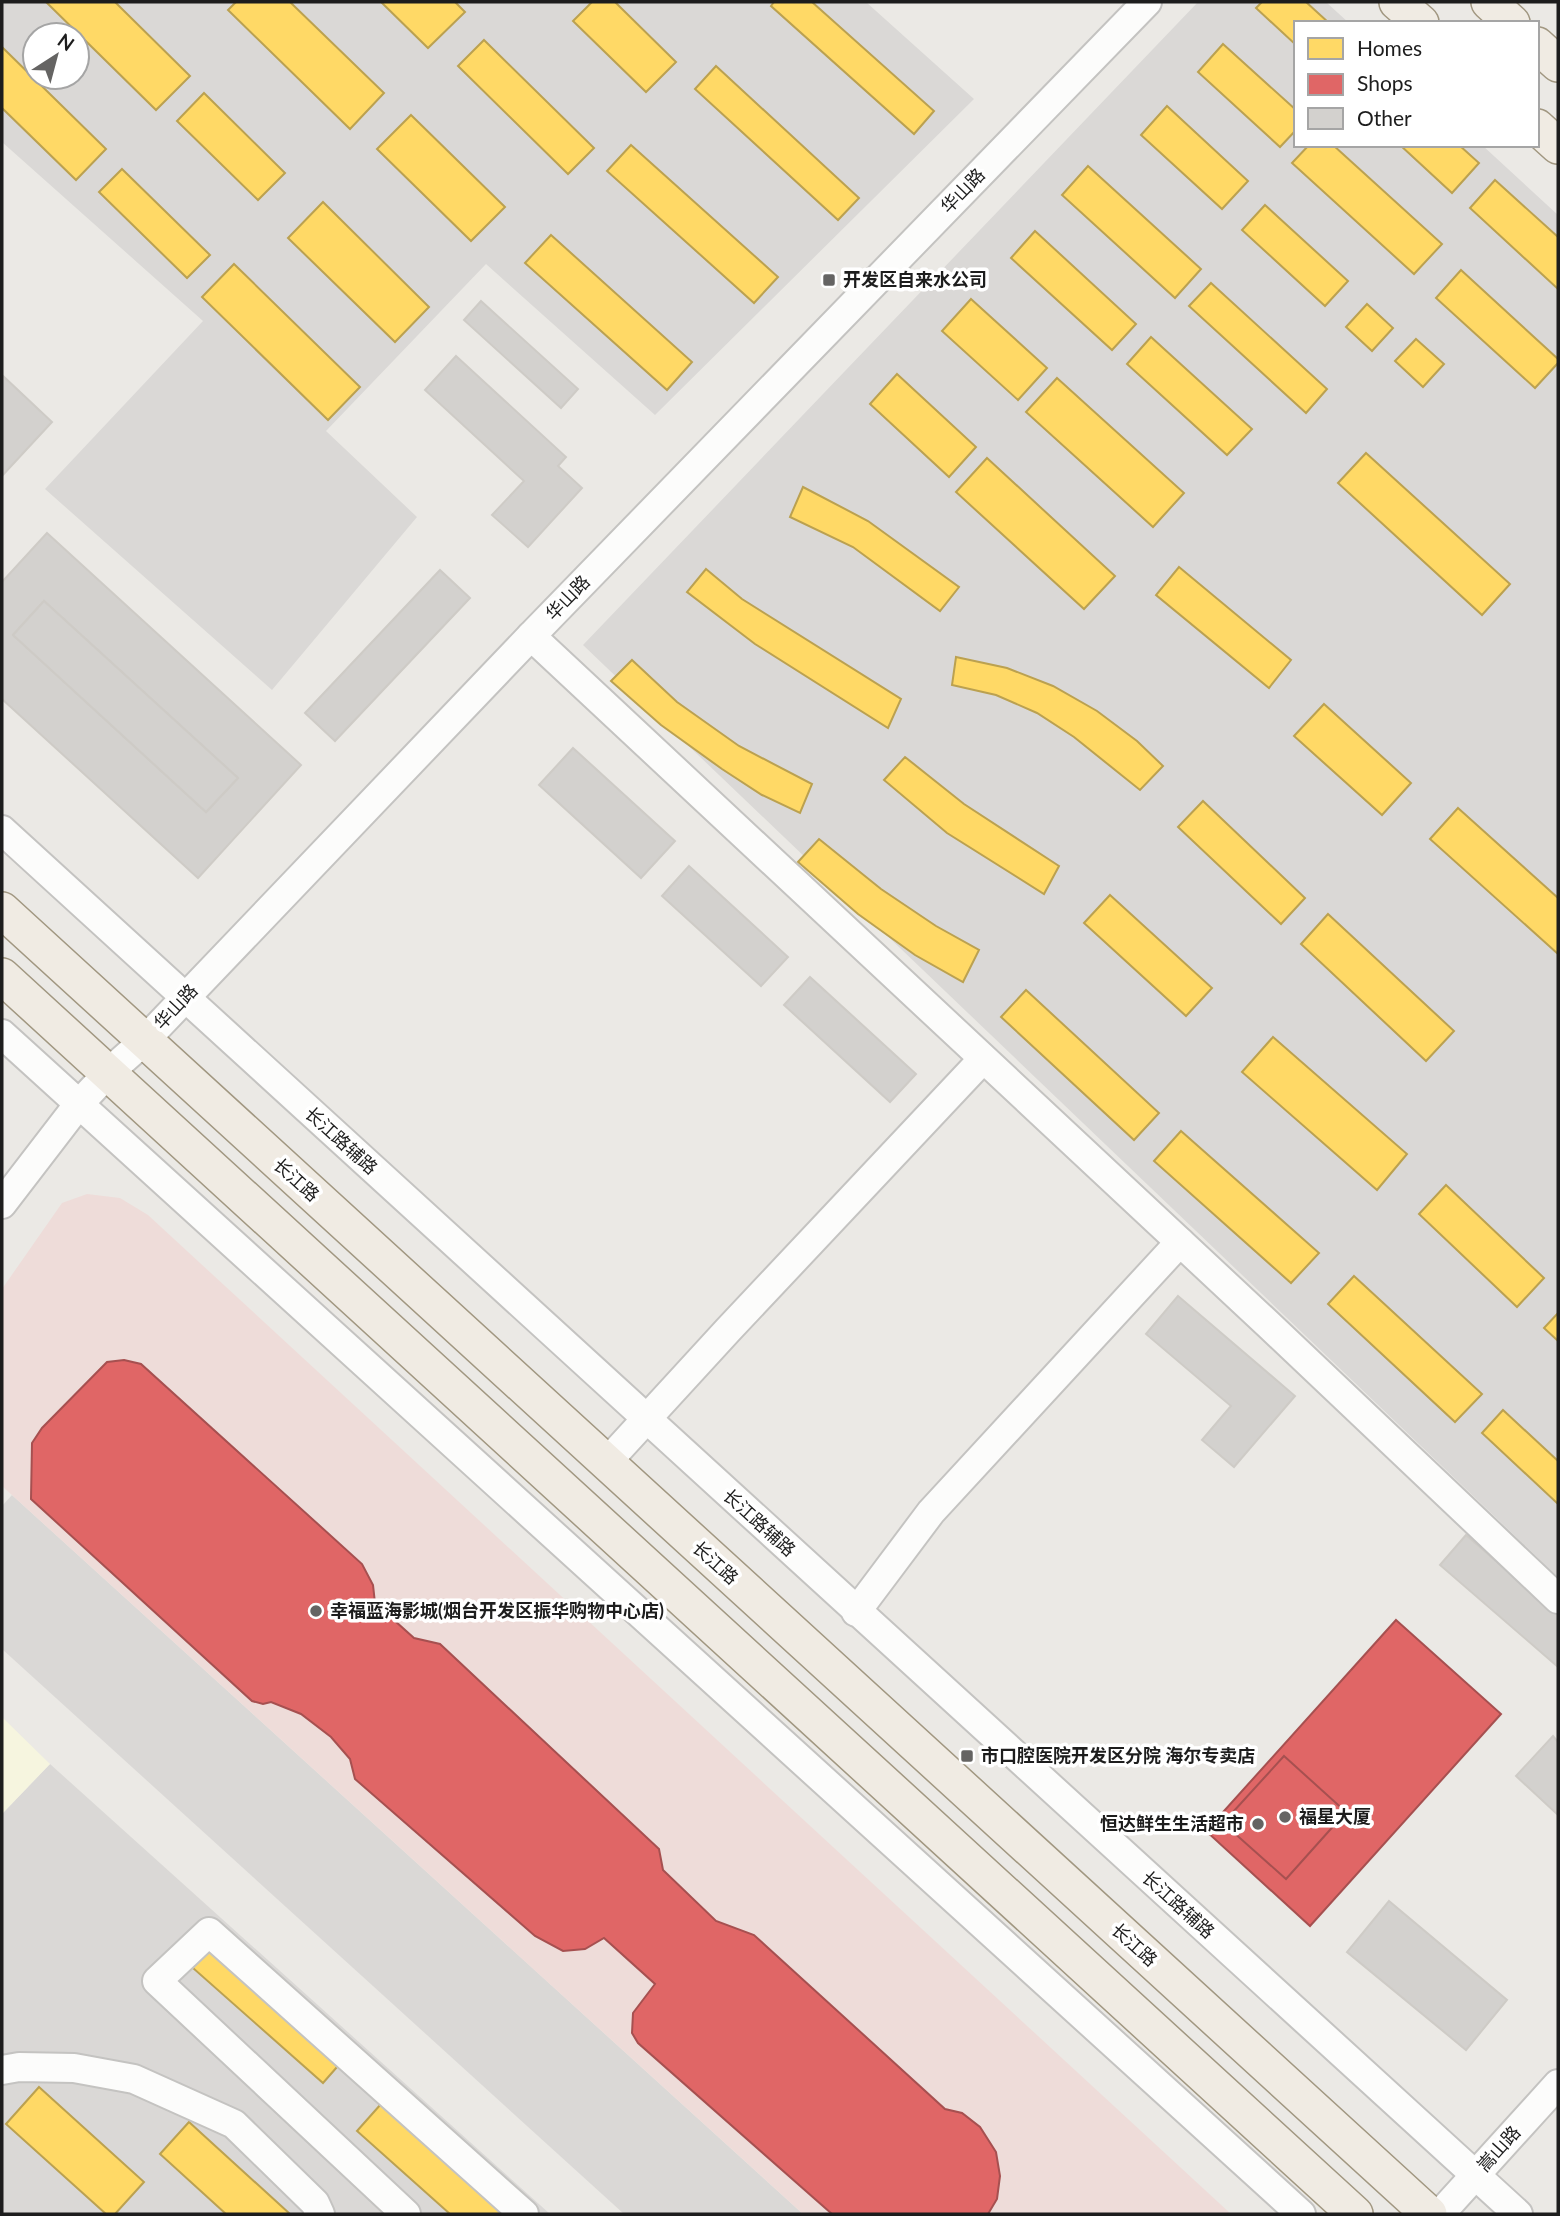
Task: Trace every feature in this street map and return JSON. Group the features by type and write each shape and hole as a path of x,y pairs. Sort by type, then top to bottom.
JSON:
{"main road":[{"path":"1397,2 1418,21"},
{"path":"1489,2 1510,21"},
{"path":"1539,47 1558,64"},
{"path":"1539,129 1558,146"},
{"name":"长江路","path":"2,910 1429,2214"},
{"path":"2,976 1355,2214"}],"street":[{"name":"华山路","path":"2,1204 78,1105 108,1073 144,1041 531,636 1147,2"},
{"path":"531,636 1556,1592"},
{"name":"长江路辅路","path":"2,830 1518,2214"},
{"path":"2,1034 1301,2214"},
{"path":"606,1463 983,1059"},
{"path":"856,1612 931,1512 1180,1242"},
{"path":"406,2214 157,1981 209,1932 524,2214"},
{"path":"2,2070 19,2067 74,2068 134,2079 234,2124 315,2203 320,2214"},
{"name":"嵩山路","path":"1440,2214 1558,2084"}],"shaded area":[{"path":"2,2 866,2 974,99 655,415 486,264 326,431 417,517 272,690 45,489 203,321 2,142"},
{"path":"1198,2 1326,2 1347,21 1294,21 1294,147 1484,147 1558,215 1558,1577 583,645"},
{"path":"87,1194 120,1198 148,1215 1231,2214 803,2214 2,1486 2,1289 62,1203"},
{"path":"12,1495 803,2214 624,2214 2,1649 2,1506"},
{"path":"2,1717 50,1764 2,1814"},
{"path":"50,1764 550,2214 2,2214 2,1814"}],"building: Homes":[{"path":"46,2 115,2 190,76 156,110 91,46 91,21 65,21"},
{"path":"236,2 290,2 384,93 350,129 228,10"},
{"path":"381,2 455,2 465,12 428,48"},
{"path":"592,2 615,2 676,62 646,92 573,21"},
{"path":"774,2 812,2 934,111 914,134 771,6"},
{"path":"1262,2 1306,2 1327,21 1294,21 1294,43 1256,8"},
{"path":"484,40 594,148 568,174 458,66"},
{"path":"1223,44 1294,108 1294,132 1280,147 1198,72"},
{"path":"2,47 21,66 21,91 47,91 106,149 76,180 2,108"},
{"path":"716,66 859,198 838,220 695,89"},
{"path":"204,93 285,173 258,200 177,121"},
{"path":"1167,106 1248,181 1222,209 1141,135"},
{"path":"411,115 505,207 471,241 377,149"},
{"path":"631,145 778,277 754,303 607,171"},
{"path":"1307,147 1335,147 1442,244 1414,274 1292,163"},
{"path":"1402,147 1461,147 1479,163 1452,193"},
{"path":"1088,166 1201,269 1175,298 1062,195"},
{"path":"122,169 210,255 187,278 99,192"},
{"path":"1495,180 1558,237 1558,289 1470,208"},
{"path":"323,202 429,307 395,342 288,238"},
{"path":"1265,205 1348,281 1325,306 1242,230"},
{"path":"1035,231 1136,324 1112,350 1011,258"},
{"path":"551,235 692,362 667,390 525,263"},
{"path":"234,264 360,387 328,420 202,297"},
{"path":"1461,270 1558,359 1558,363 1535,388 1436,298"},
{"path":"1211,283 1327,389 1306,413 1189,306"},
{"path":"971,299 1047,368 1018,400 942,331"},
{"path":"1367,304 1393,328 1372,351 1346,327"},
{"path":"1151,337 1252,429 1227,455 1127,364"},
{"path":"1416,339 1444,364 1423,387 1395,361"},
{"path":"897,374 976,447 949,477 870,404"},
{"path":"1057,378 1184,493 1153,527 1026,412"},
{"path":"1366,453 1510,584 1482,615 1338,483"},
{"path":"987,458 1115,576 1084,609 956,492"},
{"path":"803,487 868,521 959,587 940,611 853,547 790,517"},
{"path":"1179,567 1291,660 1269,688 1156,595"},
{"path":"706,569 742,599 901,699 888,728 755,644 687,592"},
{"path":"956,657 1007,668 1053,686 1097,711 1137,741 1163,766 1140,790 1074,737 1037,713 996,695 952,685"},
{"path":"632,660 677,702 739,746 812,784 800,813 762,795 722,769 661,725 611,681"},
{"path":"1324,704 1411,783 1382,815 1294,736"},
{"path":"905,757 964,804 1059,866 1044,894 947,833 884,780"},
{"path":"1203,801 1305,898 1281,924 1178,827"},
{"path":"1458,808 1558,898 1558,954 1430,839"},
{"path":"819,839 881,889 936,926 979,950 963,982 915,955 858,914 798,862"},
{"path":"1110,895 1212,988 1186,1016 1084,923"},
{"path":"1328,914 1454,1031 1426,1061 1301,944"},
{"path":"1026,990 1159,1113 1134,1140 1001,1017"},
{"path":"1273,1037 1407,1154 1377,1190 1242,1072"},
{"path":"1181,1131 1319,1253 1291,1283 1154,1161"},
{"path":"1446,1185 1544,1278 1517,1307 1419,1214"},
{"path":"1354,1276 1482,1394 1455,1422 1328,1304"},
{"path":"1558,1313 1558,1341 1544,1328"},
{"path":"1503,1410 1558,1461 1558,1504 1482,1433"},
{"path":"205,1921 351,2051 323,2083 176,1953"},
{"path":"39,2087 144,2182 115,2214 106,2214 6,2124"},
{"path":"381,2104 506,2214 450,2214 357,2131"},
{"path":"189,2122 290,2214 226,2214 160,2154"}],"building: Shops":[{"path":"124,1360 141,1364 362,1564 373,1585 375,1603 414,1638 440,1644 659,1849 663,1870 716,1921 754,1935 945,2109 962,2113 980,2127 996,2152 1000,2176 997,2199 988,2214 832,2214 638,2043 632,2033 633,2013 655,1984 604,1938 585,1949 563,1951 535,1936 355,1779 350,1759 331,1737 301,1714 271,1702 263,1704 252,1701 31,1499 32,1443 42,1428 107,1362"},
{"path":"1396,1620 1501,1714 1310,1926 1206,1831"},
{"name":"福星大厦","path":"1284,1756 1346,1812 1286,1879 1223,1823"}],"building: Other":[{"path":"481,301 578,389 561,408 464,320"},
{"path":"456,356 566,457 558,466 582,488 528,547 492,515 524,481 425,390"},
{"path":"2,375 52,422 2,476"},
{"path":"47,533 301,765 198,878 2,699 2,582","holes":["44,601 238,778 206,812 13,635"]},
{"path":"440,570 470,598 335,741 305,713"},
{"path":"44,601 238,778 206,812 13,635"},
{"path":"573,748 675,841 641,878 539,785"},
{"path":"689,866 788,957 761,986 662,896"},
{"path":"810,977 916,1074 890,1102 784,1005"},
{"path":"1178,1296 1295,1396 1234,1467 1202,1440 1231,1406 1146,1334"},
{"path":"1466,1535 1558,1615 1557,1666 1440,1565"},
{"path":"1553,1736 1558,1742 1558,1815 1516,1776"},
{"path":"1389,1901 1507,2000 1466,2050 1347,1952"}],"place":[{"name":"开发区自来水公司","path":"829,280"},
{"name":"幸福蓝海影城(烟台开发区振华购物中心店)","path":"316,1611"},
{"name":"市口腔医院开发区分院 海尔专卖店","path":"967,1756"},
{"name":"福星大厦","path":"1285,1817"},
{"name":"恒达鲜生生活超市","path":"1258,1824"}]}
